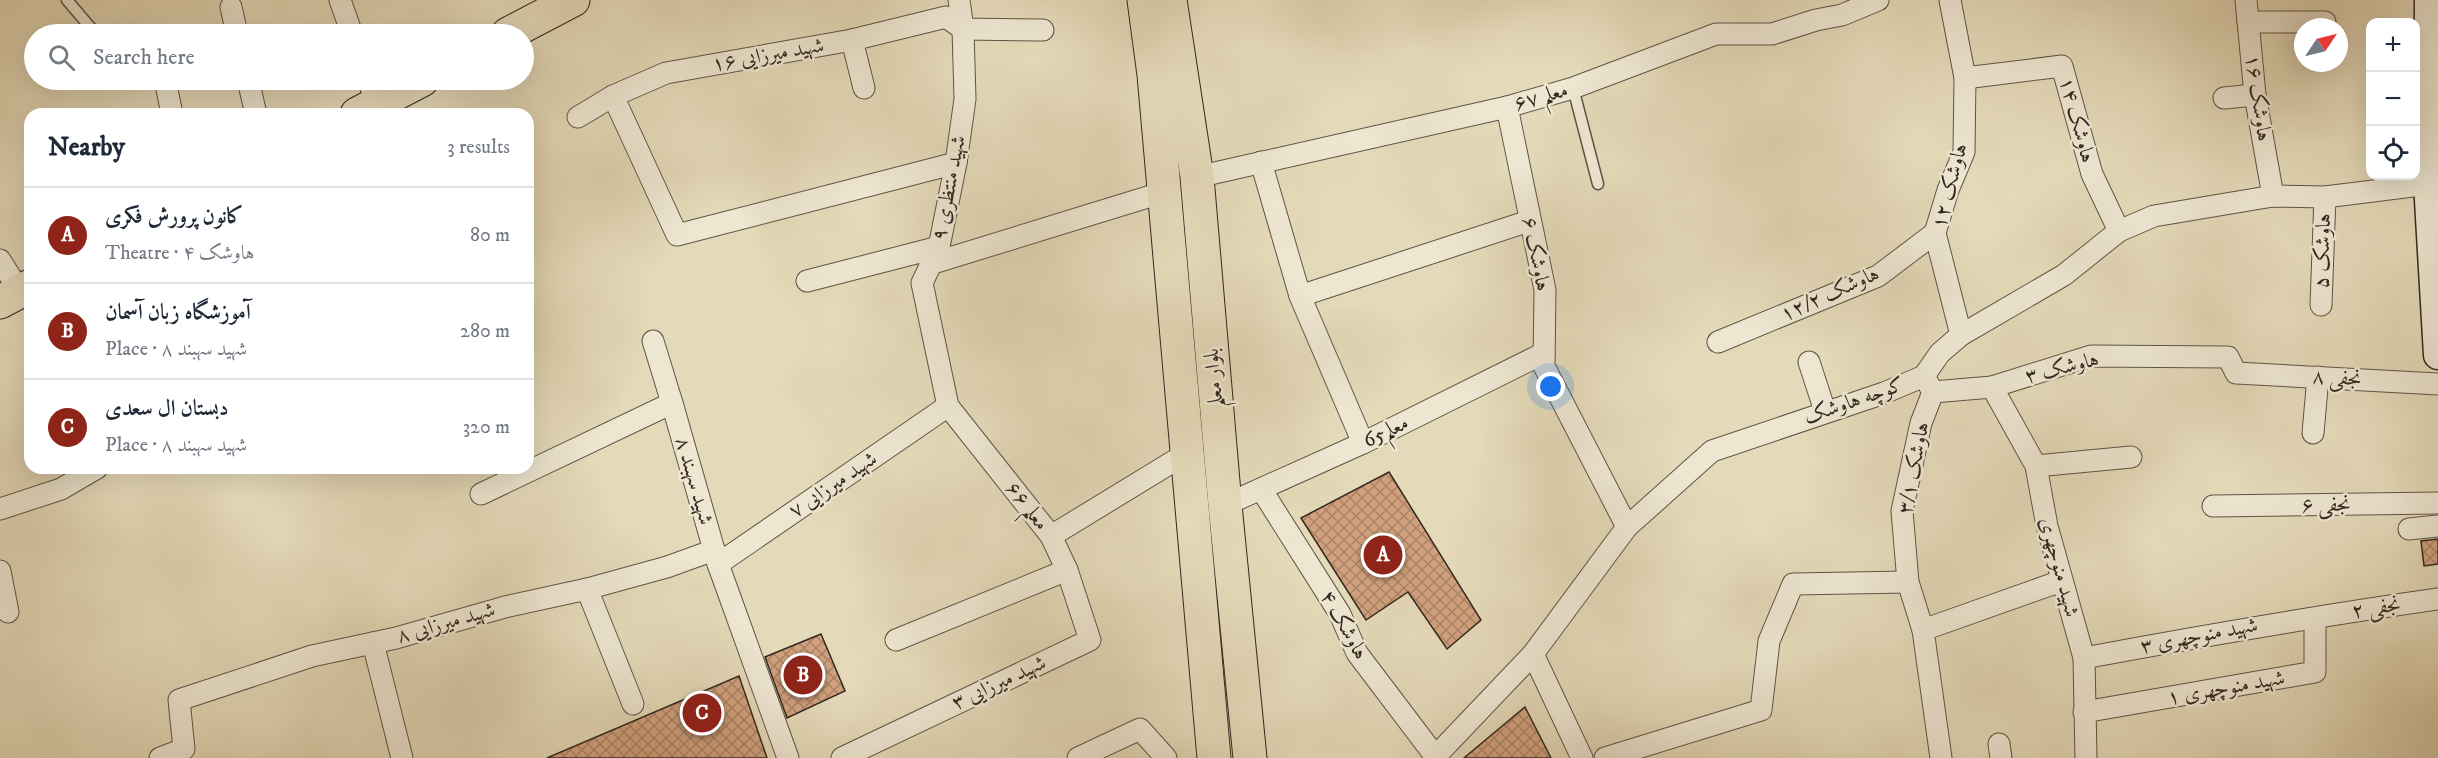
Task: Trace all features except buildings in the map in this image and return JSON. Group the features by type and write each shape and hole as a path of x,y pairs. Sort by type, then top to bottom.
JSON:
{"main road":[{"name":"بلوار معلم","path":"1144,0 1154,75 1214,758"},
{"name":"بلوار معلم","path":"1170,0 1197,177 1225,505 1250,758"},
{"path":"525,24 561,3"},
{"path":"367,99 393,90"}],"street":[{"path":"340,0 348,24"},
{"name":"شهید منتظری ۹","path":"948,406 922,283 934,256 956,163 965,99 963,29 959,0"},
{"name":"معلم ۶۷","path":"1197,177 1507,107 1574,88 1716,34 1772,34 1841,7 1878,0"},
{"name":"هاوشک ۱۲","path":"1950,0 1965,78 1964,152 1948,190 1935,233 1961,335"},
{"name":"هاوشک ۱۶","path":"2246,0 2255,95 2273,196"},
{"path":"2429,0 2433,33 2433,183 2437,339"},
{"path":"231,7 235,24"},
{"name":"شهید میرزایی ۱۶","path":"578,117 613,96 666,73 852,40 946,17 963,29"},
{"path":"2248,22 2294,22"},
{"path":"963,29 1043,30"},
{"path":"852,40 864,88"},
{"name":"هاوشک ۱۴","path":"1965,78 2062,66 2092,174 2119,231"},
{"path":"167,90 171,108"},
{"path":"250,90 255,108"},
{"path":"2224,98 2255,95"},
{"path":"613,96 677,235 956,163"},
{"name":"هاوشک ۶","path":"1507,107 1545,290 1544,366 1627,527"},
{"path":"1261,162 1300,296 1363,443"},
{"name":"کوچه هاوشک","path":"1435,757 1533,654 1627,527 1712,450 1884,393 1928,384 1940,353 1961,335 2064,275 2119,231 2154,216 2273,196 2325,197 2433,183"},
{"path":"807,281 934,256 1164,192"},
{"name":"هاوشک ۵","path":"2321,305 2325,197"},
{"path":"1300,296 1529,221"},
{"name":"هاوشک ۱۲/۲","path":"1718,342 1878,276 1935,233"},
{"path":"0,261 17,293"},
{"name":"شهید سهبند ۸","path":"653,341 716,557 788,758"},
{"name":"معلم65","path":"1225,505 1363,443 1544,353"},
{"name":"هاوشک ۳","path":"1928,384 1992,387 2091,356 2228,357 2236,373"},
{"path":"1809,362 1826,411"},
{"name":"نجفی ۸","path":"2236,373 2438,384"},
{"path":"2313,433 2318,377"},
{"name":"هاوشک ۳/۱","path":"1928,384 1902,511 1908,582 1923,630 1941,758"},
{"name":"شهید منوچهری","path":"1992,387 2036,466 2047,526 2084,658 2086,758"},
{"path":"534,469 672,404"},
{"name":"معلم ۶۶","path":"948,406 1051,536 1187,453"},
{"name":"شهید میرزایی ۷","path":"716,557 948,406"},
{"path":"2036,466 2131,457"},
{"path":"0,508 61,489 87,474"},
{"path":"481,494 523,474"},
{"name":"هاوشک ۴","path":"1261,489 1340,614 1357,653 1435,757"},
{"name":"نجفی ۶","path":"2213,506 2438,503"},
{"path":"2409,529 2438,526"},
{"path":"896,640 1068,570 1051,536"},
{"name":"شهید میرزایی ۸","path":"160,758 184,749 179,700 312,656 373,643 505,607 587,589 667,567 716,557"},
{"name":"شهید میرزایی ۳","path":"842,758 1090,640 1068,570"},
{"path":"0,571 8,612"},
{"path":"1923,630 2061,581"},
{"path":"1605,758 1761,710 1769,640 1793,584 1908,582"},
{"path":"587,589 633,704"},
{"name":"نجفی ۲","path":"2315,619 2438,599"},
{"name":"شهید منوچهری ۳","path":"2084,658 2273,622 2315,619"},
{"name":"شهید منوچهری ۱","path":"2084,712 2315,672 2315,619"},
{"path":"373,643 402,758"},
{"path":"1533,654 1582,758"},
{"path":"1078,758 1140,729 1166,758"}],"lane":[{"path":"67,0 87,24"},
{"path":"1574,88 1598,184"}],"place":[{"name":"کانون پرورش فکری","path":"1383,555"},
{"name":"آموزشگاه زبان آسمان","path":"803,675"},
{"name":"دبستان ال سعدی","path":"702,713"}]}
